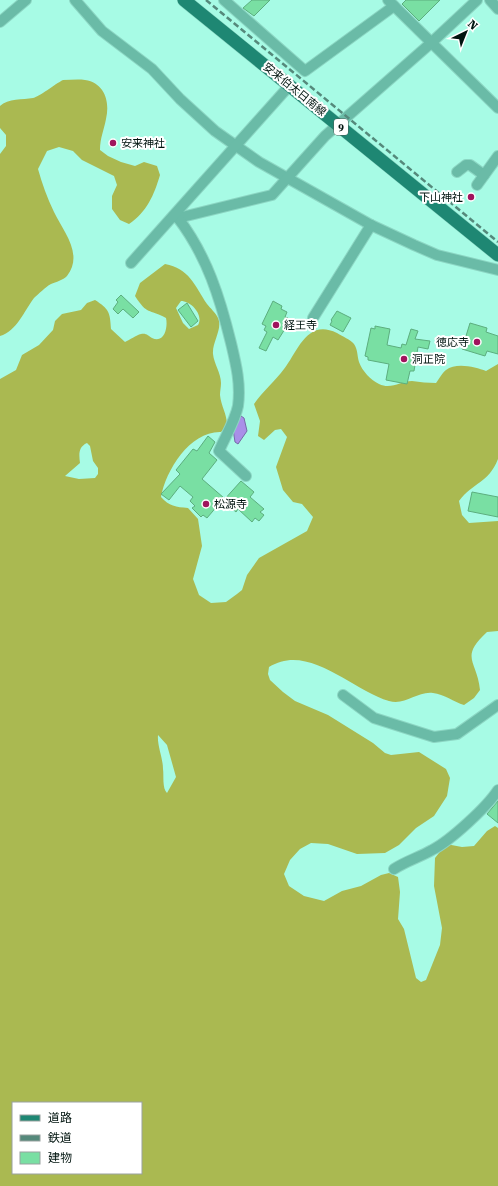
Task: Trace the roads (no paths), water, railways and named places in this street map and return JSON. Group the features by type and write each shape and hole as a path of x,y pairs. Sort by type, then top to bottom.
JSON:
{"main road":[{"name":"安来伯太日南線","path":"184,0 498,255"}],"street":[{"path":"0,22 26,0"},
{"path":"75,0 102,31 152,69 180,99 235,146 371,225 437,255 498,270"},
{"path":"224,0 305,71 391,3 498,108"},
{"path":"176,218 272,195 304,157 338,124 431,43 477,0"},
{"path":"490,0 498,9"},
{"path":"131,263 176,218 235,146 290,85"},
{"path":"477,185 498,156"},
{"path":"457,172 466,165 470,165 484,175"},
{"path":"176,218 196,244 221,300 239,376 239,389 237,408 219,451 246,476"},
{"path":"313,318 371,225"},
{"path":"344,696 374,718 434,737 457,734 498,705"},
{"path":"394,869 411,859 433,850 464,826 491,800 498,790"}],"railway":[{"path":"206,0 498,242"}],"place":[{"name":"安来神社","path":"113,143"},
{"name":"下山神社","path":"471,197"},
{"name":"経王寺","path":"276,325"},
{"name":"徳応寺","path":"477,342"},
{"name":"洞正院","path":"404,359"},
{"name":"松源寺","path":"206,504"}]}
